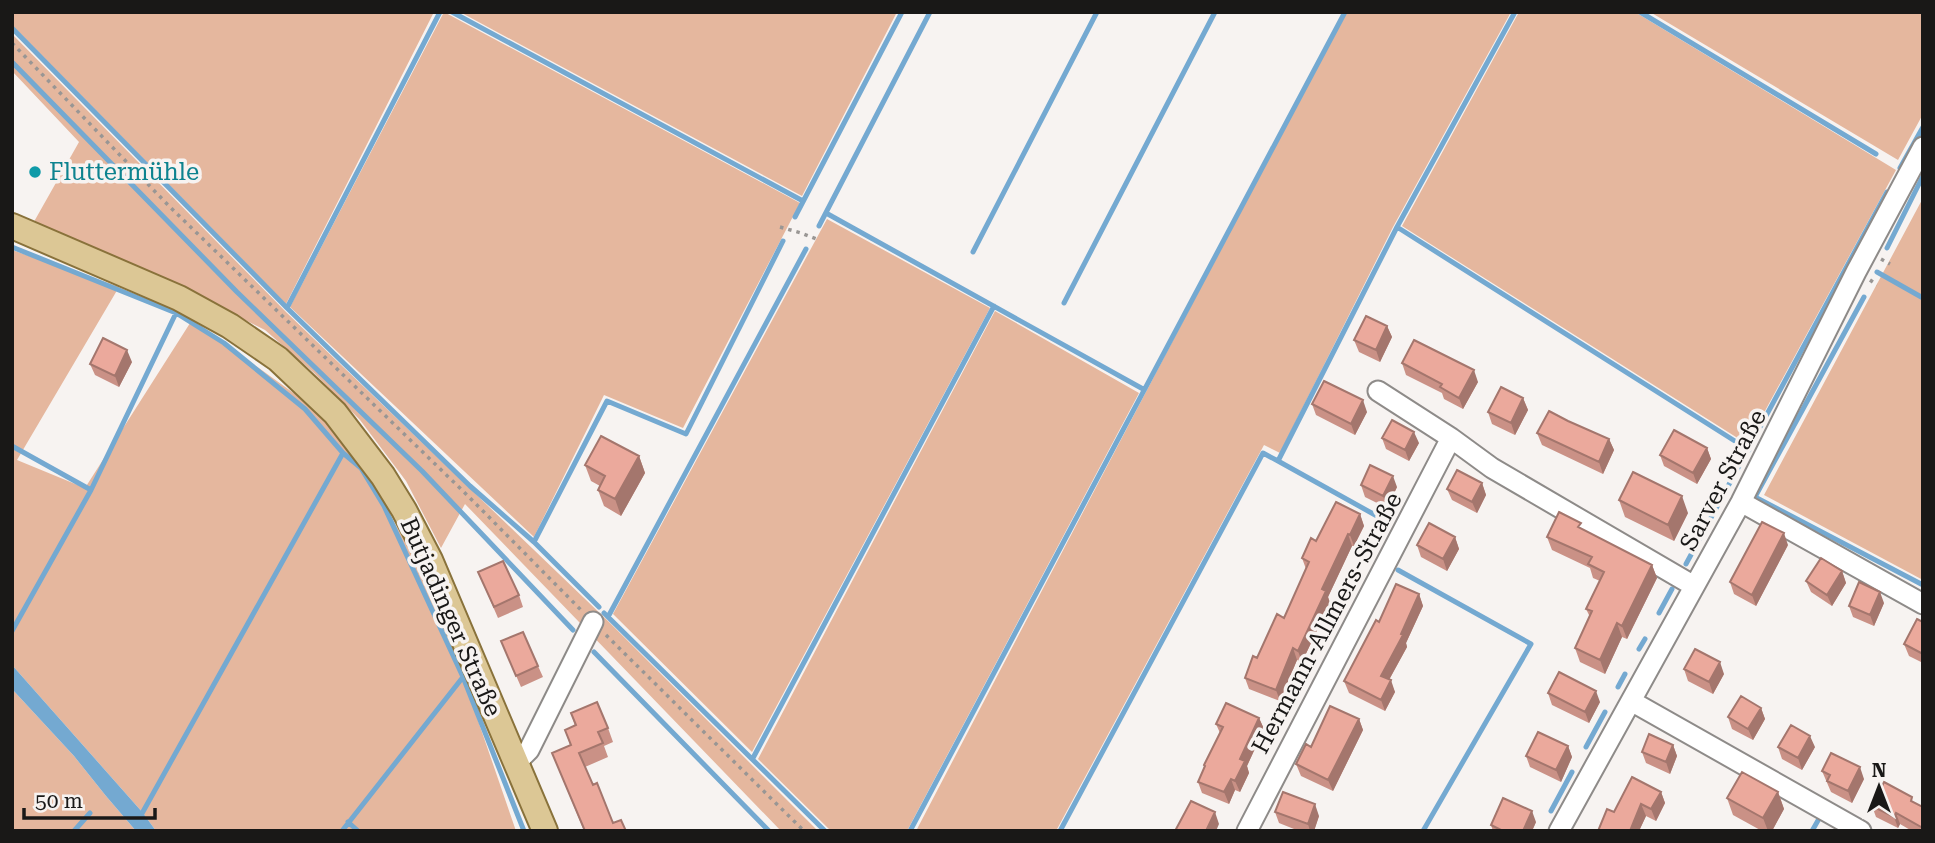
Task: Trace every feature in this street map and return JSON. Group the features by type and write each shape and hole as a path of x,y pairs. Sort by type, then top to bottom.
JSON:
{"main road":[{"name":"Butjadinger Straße","path":"12,226 179,298 230,326 278,359 335,413 383,476 430,560 544,831"}],"street":[{"name":"Sarver Straße","path":"1559,831 1741,502 1856,272 1923,147"},
{"path":"1378,391 1492,468 1694,586"},
{"name":"Hermann-Allmers-Straße","path":"1247,831 1451,438"},
{"path":"1741,502 1923,604"},
{"path":"515,764 529,750 593,622"},
{"path":"1631,701 1861,831"}],"path":[{"path":"12,43 170,206 457,485 804,831"},
{"path":"780,227 819,240"}],"shaded area":[{"path":"12,12 434,12 286,304 12,25"},
{"path":"444,12 800,203 683,428 604,395 534,537 290,307"},
{"path":"460,12 897,12 802,196"},
{"path":"1345,12 1511,12 1393,227 1280,453 1264,445 1056,831 916,831"},
{"path":"1519,12 1635,12 1896,170 1747,444 1402,226"},
{"path":"1650,12 1923,12 1923,114 1898,160"},
{"path":"12,34 287,313 608,621 818,831 781,831 465,504 441,548 406,481 360,420 314,373 265,330 160,277 31,227 79,142 12,71"},
{"path":"1923,198 1923,580 1764,495"},
{"path":"827,219 990,308 752,752 613,614"},
{"path":"12,250 119,287 17,460 85,488 192,320 331,420 430,581 516,831 156,831 12,665"},
{"path":"995,311 1139,393 907,831 831,831 758,759"},
{"path":"12,689 74,756 136,831 12,831"}],"water":[{"path":"12,665 156,831 136,831 74,756 12,689"}],"building":[{"path":"1366,316 1387,326 1376,350 1354,340"},
{"path":"103,338 127,350 115,376 90,364"},
{"path":"1414,340 1474,370 1459,398 1440,387 1442,384 1402,363"},
{"path":"1324,381 1363,400 1351,424 1312,404"},
{"path":"1501,387 1523,398 1511,423 1488,412"},
{"path":"1549,411 1609,439 1599,462 1537,433"},
{"path":"1392,420 1414,432 1405,450 1382,438"},
{"path":"1674,430 1707,448 1693,473 1660,455"},
{"path":"601,436 639,456 615,499 598,490 605,476 585,465"},
{"path":"1370,465 1393,476 1383,496 1361,485"},
{"path":"1457,470 1482,483 1472,502 1447,489"},
{"path":"1633,472 1682,496 1668,525 1619,500"},
{"path":"1336,502 1360,514 1322,589 1326,591 1298,651 1293,648 1276,690 1245,678 1253,656 1257,658 1277,614 1284,618 1309,562 1302,558 1311,538 1316,541"},
{"path":"1559,512 1581,523 1578,527 1652,565 1622,626 1617,623 1600,660 1575,648 1592,611 1586,609 1604,572 1588,564 1592,557 1547,537"},
{"path":"1762,522 1784,533 1752,595 1730,582"},
{"path":"1429,523 1455,537 1443,559 1417,545"},
{"path":"1821,558 1842,571 1827,595 1806,581"},
{"path":"503,561 519,595 494,607 478,572"},
{"path":"1859,582 1880,592 1870,615 1849,606"},
{"path":"1396,584 1419,594 1401,634 1403,635 1381,676 1391,680 1381,700 1344,681 1376,620 1379,622"},
{"path":"1917,619 1923,622 1923,654 1904,644"},
{"path":"523,632 538,666 516,676 501,641"},
{"path":"1695,649 1720,662 1709,682 1684,669"},
{"path":"1559,672 1596,691 1585,712 1548,693"},
{"path":"1741,696 1761,708 1748,729 1728,717"},
{"path":"597,702 608,728 598,732 603,743 579,753 593,785 597,783 613,823 621,820 626,831 585,831 552,753 571,745 565,730 576,725 571,713"},
{"path":"1226,703 1259,718 1240,759 1245,761 1235,781 1231,779 1224,792 1198,782 1223,727 1216,724"},
{"path":"1330,706 1359,719 1328,780 1296,764 1306,744 1311,747"},
{"path":"1791,725 1810,736 1798,758 1778,747"},
{"path":"1538,732 1568,746 1556,770 1526,756"},
{"path":"1649,734 1673,745 1666,762 1642,752"},
{"path":"1831,753 1860,767 1848,791 1827,781 1830,775 1822,771"},
{"path":"1742,772 1778,792 1763,818 1727,798"},
{"path":"1632,777 1661,792 1651,809 1641,804 1630,831 1598,831 1607,809 1614,812"},
{"path":"1884,782 1912,797 1911,801 1923,807 1923,828 1896,813 1894,817 1872,806"},
{"path":"1283,792 1315,804 1308,824 1275,812"},
{"path":"1503,798 1532,811 1523,831 1503,831 1491,825"},
{"path":"1191,801 1215,812 1206,831 1175,831"}],"waterway":[{"path":"287,308 440,12"},
{"path":"452,12 803,201"},
{"path":"795,217 902,12"},
{"path":"819,226 930,12"},
{"path":"973,252 1097,12"},
{"path":"1064,303 1215,12"},
{"path":"910,831 1345,12"},
{"path":"1060,831 1263,453 1278,461 1397,227 1515,12"},
{"path":"1640,12 1876,154"},
{"path":"12,28 287,308 599,607"},
{"path":"12,62 237,292 422,471 573,630"},
{"path":"1900,168 1923,127"},
{"path":"1887,248 1923,176"},
{"path":"1686,564 1887,192"},
{"path":"826,213 1143,389"},
{"path":"1397,227 1749,450"},
{"path":"534,542 607,401 686,434 783,241"},
{"path":"12,247 176,313 224,343 305,409 343,453 361,468 384,506 463,677 524,831"},
{"path":"608,617 806,249"},
{"path":"1877,272 1923,298"},
{"path":"1864,297 1755,497 1923,585"},
{"path":"753,758 994,306"},
{"path":"12,631 91,490 176,313"},
{"path":"12,446 91,490"},
{"path":"140,817 343,453"},
{"path":"1278,461 1377,516"},
{"path":"1398,570 1531,644 1423,831"},
{"path":"1659,613 1672,589"},
{"path":"604,613 825,831"},
{"path":"1639,649 1645,639"},
{"path":"594,652 769,831"},
{"path":"1618,687 1625,674"},
{"path":"342,831 463,677"},
{"path":"1586,747 1605,712"},
{"path":"1551,811 1572,772"},
{"path":"74,831 90,813"},
{"path":"1812,831 1820,817"},
{"path":"348,822 358,831"}],"place":[{"name":"Fluttermühle","path":"35,172"}]}
